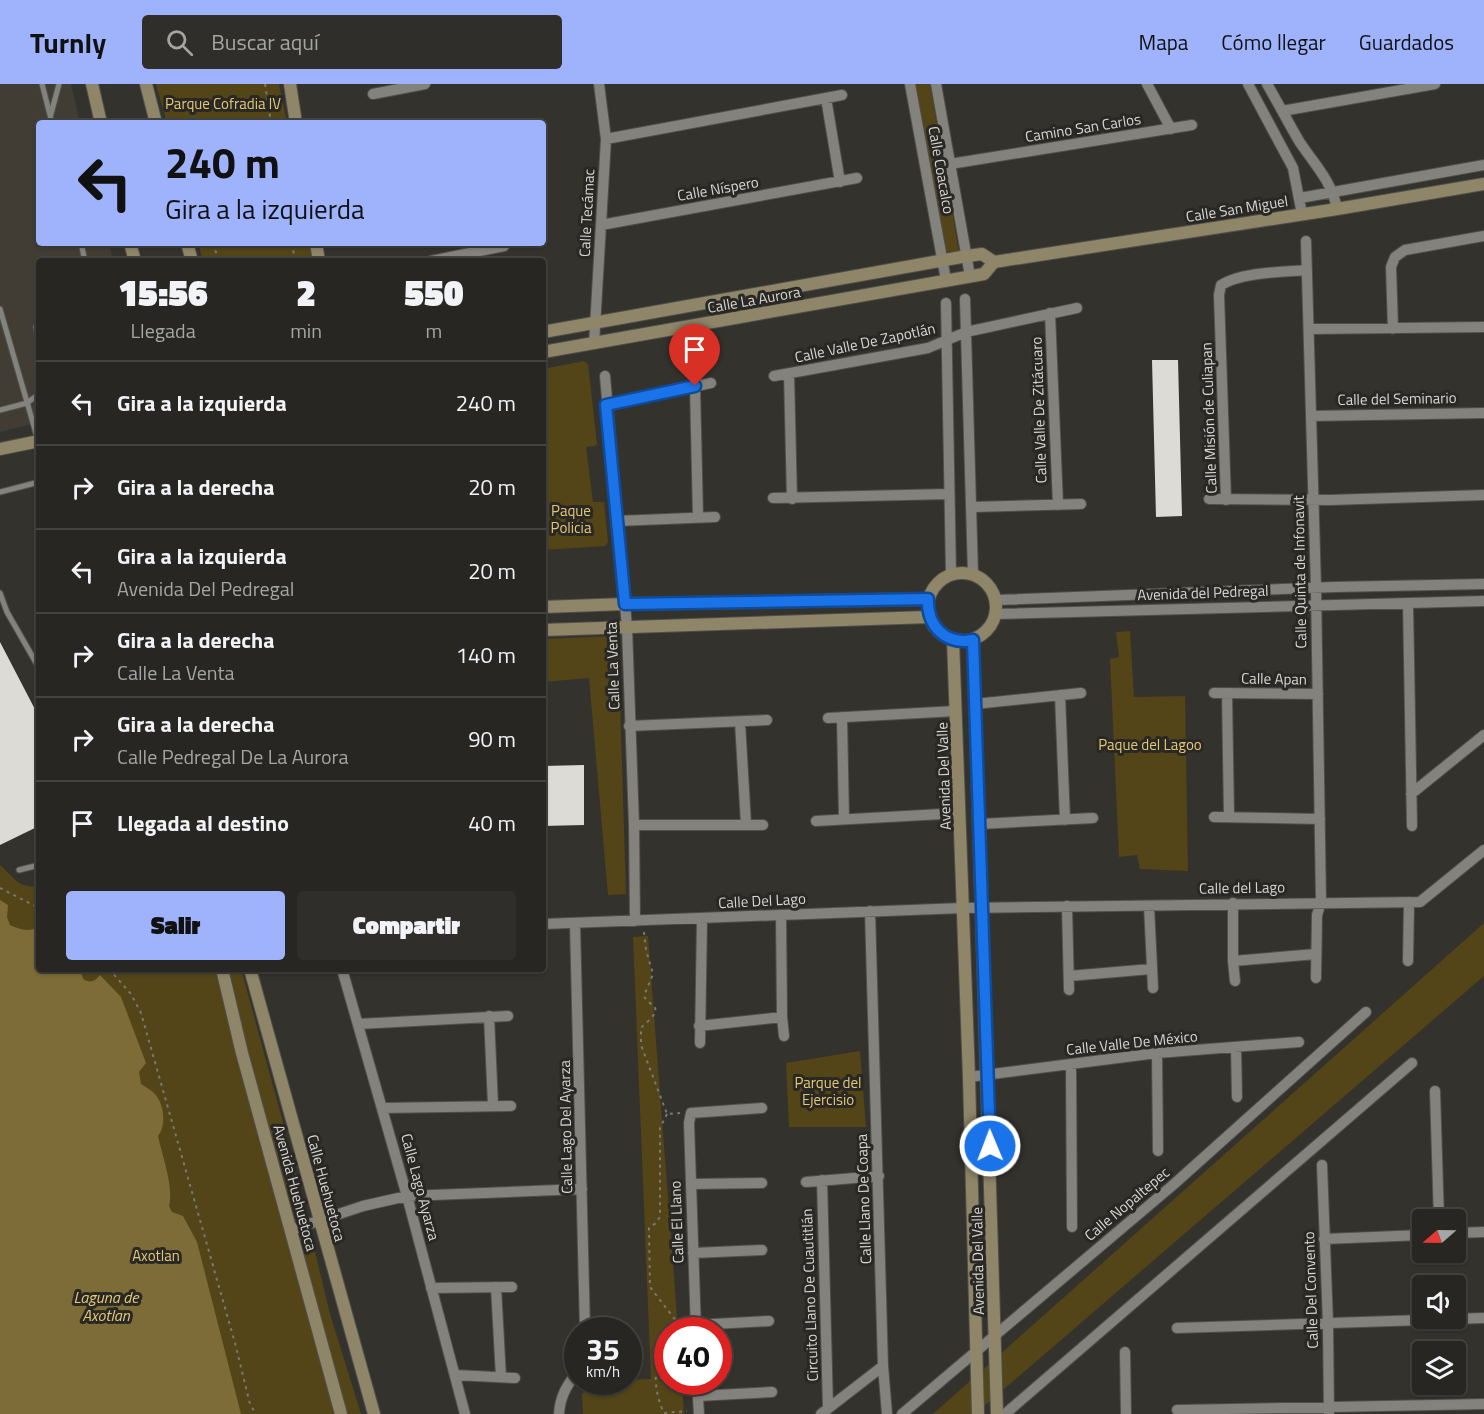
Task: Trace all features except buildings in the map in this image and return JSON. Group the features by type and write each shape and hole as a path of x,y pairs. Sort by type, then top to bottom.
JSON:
{"street":[{"path":"92,84 100,120"},
{"path":"146,84 155,120"},
{"path":"290,84 296,120"},
{"path":"373,94 388,87 425,84"},
{"name":"Calle Tecámac","path":"594,344 606,139 599,84"},
{"name":"Calle Coacalco","path":"910,84 946,280"},
{"name":"Calle Coacalco","path":"936,84 970,276"},
{"name":"Camino San Carlos","path":"950,165 1171,129 1147,84"},
{"path":"1248,84 1293,168 1302,214"},
{"path":"1267,84 1301,143 1325,177 1333,193 1337,209"},
{"path":"1282,111 1435,84"},
{"path":"606,139 842,95"},
{"path":"826,98 840,182"},
{"path":"1171,129 1192,125"},
{"path":"1300,198 1484,165"},
{"name":"Calle Níspero","path":"601,225 857,178"},
{"name":"Calle San Miguel","path":"970,276 984,274 994,262 1337,209 1484,183"},
{"path":"1393,329 1391,267 1395,257 1405,250 1484,236"},
{"name":"Calle Quinta de Infonavit","path":"1306,241 1317,588 1321,902 1317,915 1316,978"},
{"path":"447,258 504,246"},
{"name":"Calle San Miguel","path":"967,256 982,254 994,262"},
{"name":"Calle La Aurora","path":"546,331 967,256"},
{"name":"Calle Misión de Culiapan","path":"1307,270 1230,279 1221,285 1219,295 1226,500 1484,495"},
{"name":"Calle La Aurora","path":"546,352 970,276"},
{"path":"964,299 973,574"},
{"path":"946,303 951,574"},
{"name":"Calle Valle De Zitácuaro","path":"947,341 966,332 1077,308"},
{"name":"Calle Valle De Zitácuaro","path":"1050,313 1058,505"},
{"path":"1309,329 1484,327"},
{"name":"Calle Valle De Zapotlán","path":"774,376 928,348 947,341"},
{"name":"Calle Valle De Zapotlán","path":"789,374 792,499"},
{"name":"Calle La Venta","path":"604,376 627,627 629,726 639,921"},
{"path":"606,405 711,383"},
{"path":"695,386 698,517"},
{"name":"Calle del Seminario","path":"1311,416 1484,412"},
{"path":"0,449 36,443"},
{"path":"773,498 949,494"},
{"path":"1209,500 1226,500"},
{"name":"Calle Valle De Zitácuaro","path":"972,507 1081,504"},
{"path":"617,521 715,516"},
{"path":"962,572 973,574 988,584 996,600 996,614 987,631 973,640 954,640 938,632 929,617 928,599 940,580 951,574 962,572"},
{"name":"Avenida del Pedregal","path":"996,600 1484,584"},
{"path":"546,607 928,599"},
{"name":"Avenida del Pedregal","path":"996,614 1484,601"},
{"path":"1408,603 1412,826"},
{"path":"546,630 929,617"},
{"name":"Avenida Del Valle","path":"954,640 978,1414"},
{"name":"Avenida Del Valle","path":"973,640 997,1414"},
{"path":"975,704 1081,693"},
{"path":"1214,693 1227,693"},
{"name":"Calle Apan","path":"1229,817 1227,693 1318,694"},
{"path":"1060,695 1065,820"},
{"path":"828,717 956,711"},
{"path":"842,717 844,819"},
{"path":"629,726 766,720"},
{"path":"740,722 746,824"},
{"path":"1411,794 1484,735"},
{"path":"816,821 960,813"},
{"path":"1214,817 1320,819"},
{"path":"980,824 1093,818"},
{"path":"634,825 763,825"},
{"name":"Calle del Lago","path":"983,908 1420,902 1484,850"},
{"path":"1408,961 1409,902"},
{"path":"1233,903 1235,981"},
{"path":"1066,906 1069,990"},
{"path":"1149,906 1153,988"},
{"name":"Calle Del Lago","path":"546,924 983,908"},
{"name":"Calle Llano De Coapa","path":"870,911 883,1366 887,1414"},
{"path":"781,915 784,1036"},
{"path":"700,1043 702,919"},
{"name":"Calle Lago Del Ayarza","path":"575,924 585,1317"},
{"path":"1233,961 1316,954"},
{"path":"1069,975 1151,969"},
{"name":"Avenida Huehuetoca","path":"223,972 242,1053 341,1414"},
{"name":"Calle Huehuetoca","path":"251,972 374,1414"},
{"name":"Calle Lago Ayarza","path":"343,972 407,1196 465,1414"},
{"name":"Calle Nopaltepec","path":"902,1414 1173,1185 1366,1012"},
{"path":"489,1016 494,1106"},
{"path":"358,1024 508,1016"},
{"path":"699,1026 782,1017"},
{"name":"Calle Valle De México","path":"969,1077 1157,1053 1299,1042"},
{"path":"1236,1047 1237,1097"},
{"path":"1157,1053 1158,1151"},
{"path":"1005,1414 1412,1063"},
{"path":"1071,1064 1072,1227"},
{"path":"1435,1091 1439,1209"},
{"path":"382,1108 511,1106"},
{"path":"691,1113 762,1108"},
{"name":"Calle El Llano","path":"691,1113 689,1123 695,1317"},
{"name":"Calle Del Convento","path":"1322,1165 1329,1411"},
{"path":"806,1182 879,1176"},
{"name":"Circuito Llano De Cuautitlán","path":"822,1180 825,1411"},
{"path":"691,1184 762,1183"},
{"path":"291,1230 363,1206 407,1196 582,1189"},
{"path":"1466,1233 1484,1232"},
{"path":"1324,1239 1412,1235"},
{"path":"693,1253 762,1250"},
{"path":"496,1287 501,1377"},
{"path":"431,1288 512,1287"},
{"path":"1177,1328 1484,1318"},
{"path":"732,1324 769,1321"},
{"path":"1125,1352 1126,1414"},
{"name":"Circuito Llano De Cuautitlán","path":"825,1411 883,1366"},
{"path":"454,1376 515,1378"},
{"path":"559,1414 559,1404 564,1390"},
{"path":"693,1412 698,1396 772,1392"},
{"path":"1177,1410 1329,1411 1484,1404"}],"lane":[{"path":"42,84 51,120"},
{"path":"51,120 59,84"},
{"path":"0,309 36,432"},
{"path":"0,410 27,403 36,396"},
{"path":"0,492 36,483"},
{"path":"0,593 7,612 36,663"},
{"path":"19,870 36,866"}],"path":[{"path":"265,84 271,120"},
{"path":"0,888 36,906"},
{"path":"639,921 653,974 644,996 656,1010 641,1029 640,1045 667,1114 660,1128 660,1217 649,1227 650,1287 673,1317"},
{"path":"112,972 131,994 141,1013 235,1343 250,1404 256,1414"},
{"path":"667,1114 691,1113"},
{"path":"658,1395 664,1414 693,1412"}],"shaded area":[{"path":"0,84 71,84 79,120 36,120 36,246 110,246 112,258 36,258 36,423 0,432"}],"green space":[{"name":"Parque Cofradia lV","path":"156,84 279,84 286,120 166,120"},
{"path":"915,84 930,84 959,252 945,258"},
{"path":"199,246 312,246 314,258 202,258"},
{"name":"Paque Policia","path":"584,361 588,364 597,444 586,447 593,502 604,502 608,542 605,546 546,550 546,368"},
{"name":"Paque del Lagoo","path":"1130,631 1134,697 1185,696 1188,871 1140,869 1137,855 1119,857 1110,659 1119,657 1116,632"},
{"path":"618,636 626,894 608,895 589,678 546,682 546,639"},
{"name":"Axotlan","path":"0,865 22,884 36,886 36,972 242,972 290,1148 330,1314 361,1414 0,1414"},
{"path":"1484,923 1484,976 975,1414 933,1414"},
{"path":"648,936 677,1317 654,1317 654,1395 683,1395 684,1414 583,1414 582,1395 642,1395 642,1379 651,1379 633,937"},
{"name":"Parque del Ejercisio","path":"860,1051 866,1127 789,1127 786,1063"}],"water":[{"name":"Laguna de Axotlan","path":"0,900 8,905 7,917 10,925 24,930 36,928 36,972 80,972 84,980 89,981 95,980 100,975 121,997 146,1063 139,1072 141,1084 154,1093 162,1108 163,1126 158,1136 169,1181 169,1206 172,1212 183,1216 197,1242 241,1414 0,1414"}],"route":[{"path":"695,386 606,405 625,604 928,599 929,617 938,632 954,640 963,642 973,640 990,1146"}]}
